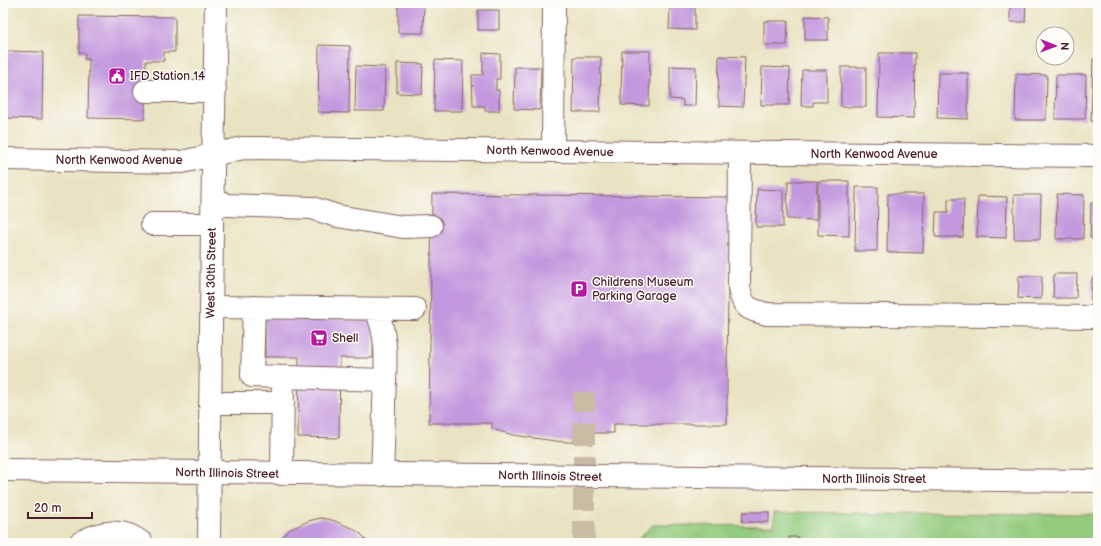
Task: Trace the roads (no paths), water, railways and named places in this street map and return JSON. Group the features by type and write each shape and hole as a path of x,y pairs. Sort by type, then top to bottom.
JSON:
{"main road":[{"name":"West 30th Street","path":"209,543 216,3"},
{"path":"553,151 554,3"},
{"path":"145,91 215,91"},
{"name":"North Kenwood Avenue","path":"3,159 182,162 243,148 1098,156"},
{"path":"740,153 739,286 742,301 748,307 756,311 767,314 1098,317"},
{"path":"213,197 226,205 312,208 337,216 403,227 431,226"},
{"path":"152,224 212,224"},
{"path":"211,306 415,309"},
{"path":"254,307 252,376 385,380"},
{"path":"375,309 380,318 385,347 382,475"},
{"path":"282,474 283,377"},
{"path":"210,403 283,403"},
{"name":"North Illinois Street","path":"3,470 1098,481"},
{"path":"80,543 92,536 108,532 123,534 142,543"}],"tunnel":[{"path":"584,392 584,543"}],"place":[{"name":"IFD Station 14","path":"117,76"},
{"name":"Childrens Museum Parking Garage","path":"579,289"},
{"name":"Shell","path":"319,338"}]}
